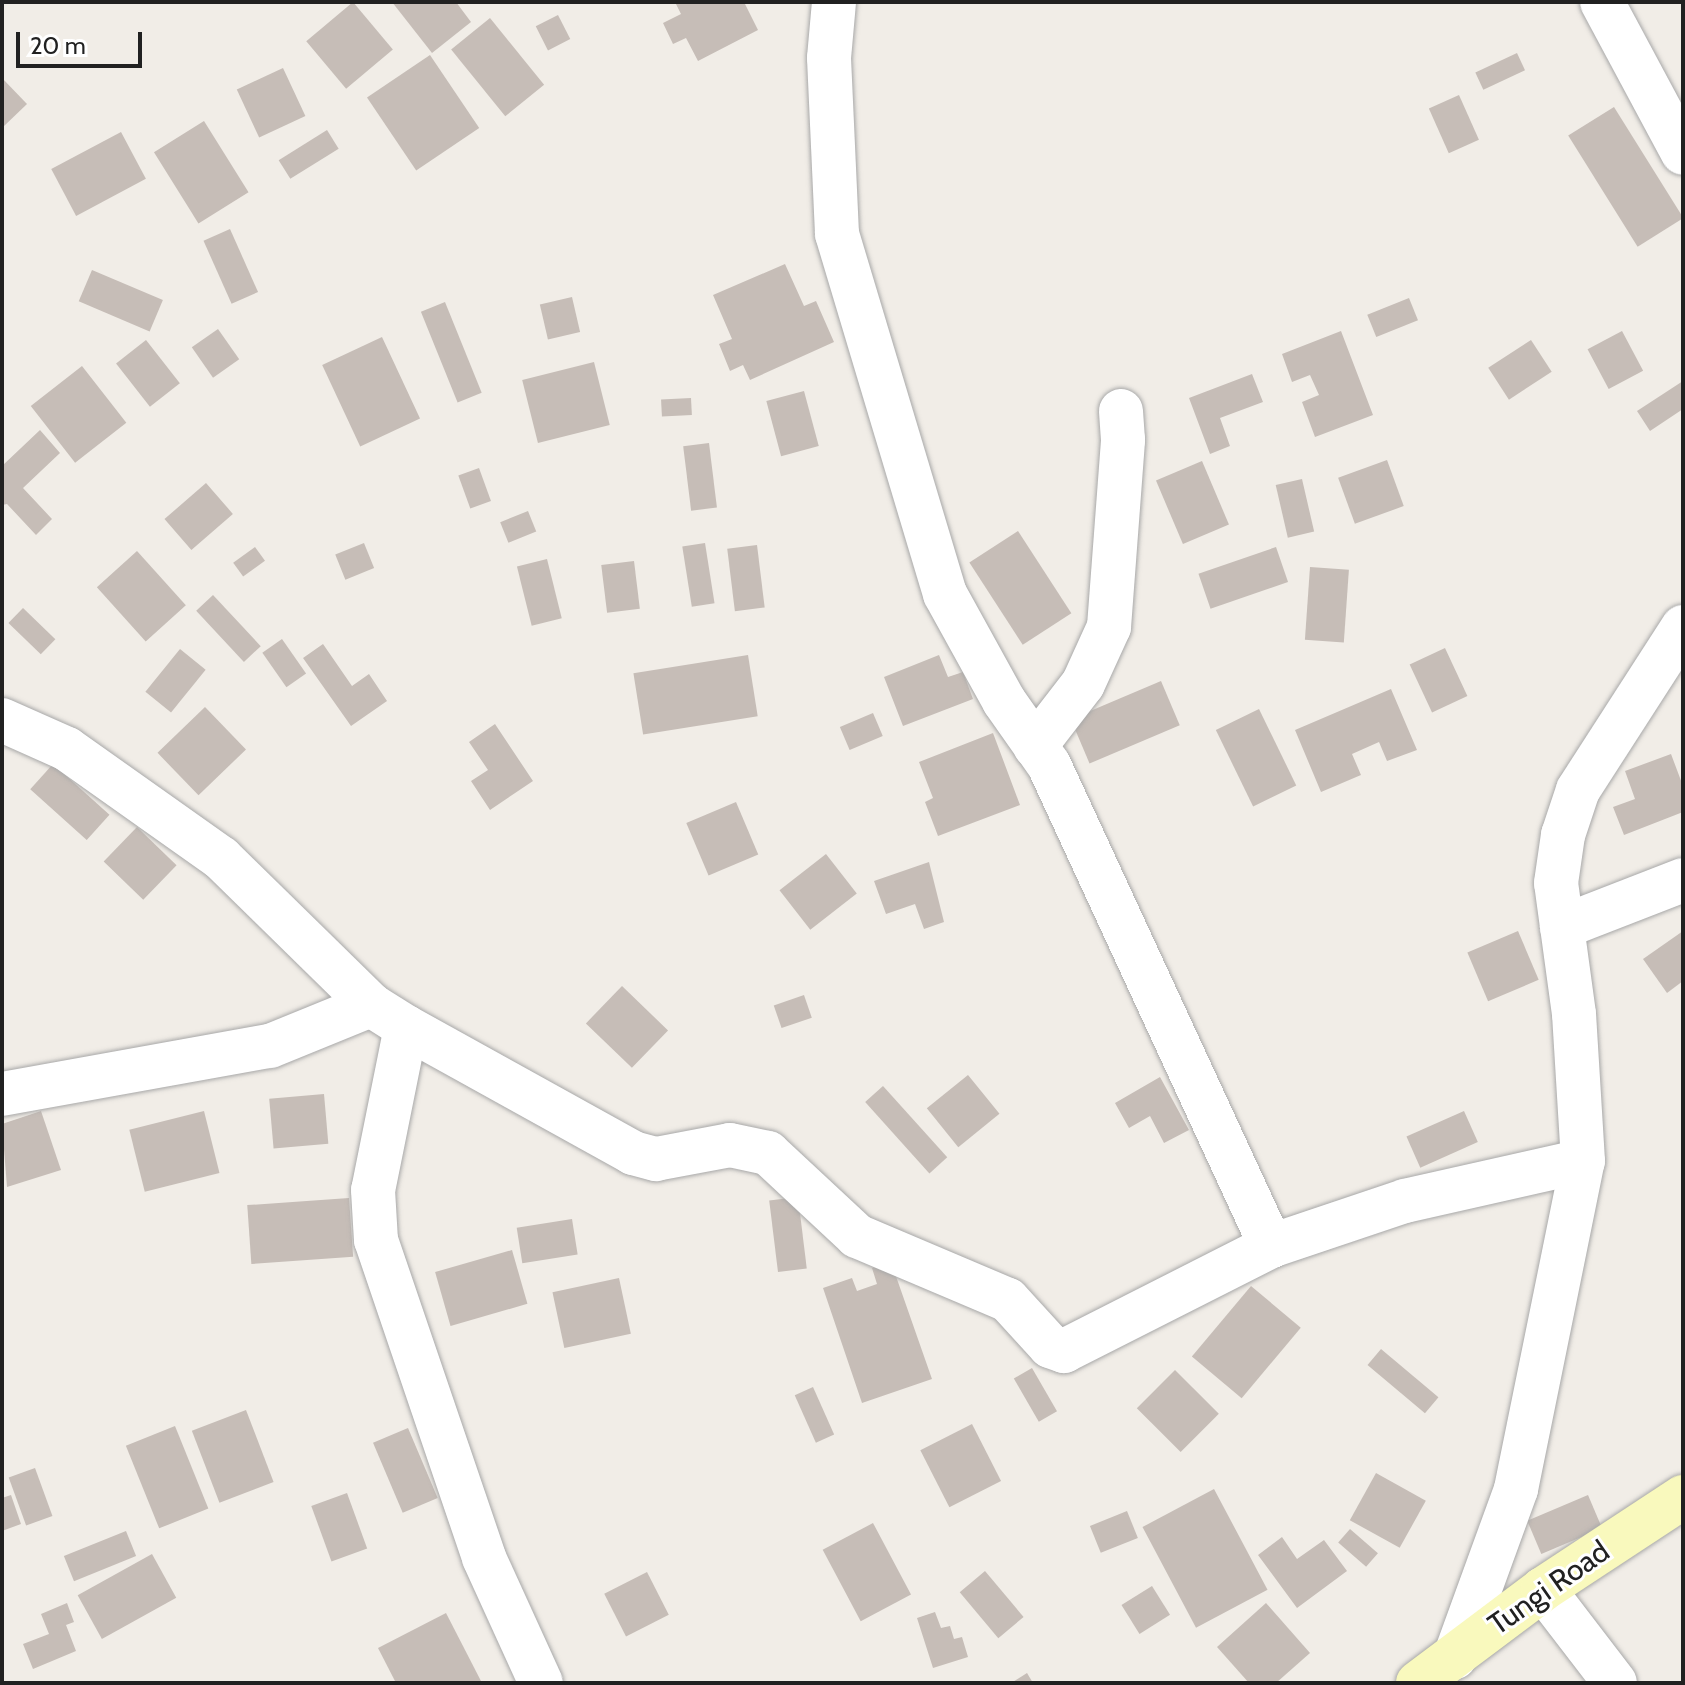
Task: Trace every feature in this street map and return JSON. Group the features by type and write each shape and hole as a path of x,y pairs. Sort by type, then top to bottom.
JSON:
{"main road":[{"name":"Tungi Road","path":"1418,1683 1543,1589 1683,1497"}],"street":[{"path":"834,2 829,58 837,234 945,594 1035,746 1271,1246"},
{"path":"1602,2 1683,153"},
{"path":"1035,746 1083,684 1099,657 1112,616 1121,411"},
{"path":"1455,1657 1516,1489 1583,1161 1585,1137 1556,883 1563,835 1578,790 1683,627"},
{"path":"2,720 67,749 221,858 388,1016 633,1153 656,1159 730,1145 768,1153 857,1236 1008,1300 1050,1346 1064,1351 1271,1246 1405,1201 1583,1161"},
{"path":"1562,927 1683,880"},
{"path":"2,1094 270,1046 388,1016"},
{"path":"388,1016 373,1190 376,1240 484,1558 541,1683"},
{"path":"1543,1589 1615,1683"}],"building":[{"path":"353,2 393,49 346,89 306,41"},
{"path":"392,2 456,2 471,22 432,53"},
{"path":"675,2 744,2 758,30 698,61 686,38 673,44 663,23 681,14"},
{"path":"558,15 570,39 548,50 536,26"},
{"path":"490,18 544,85 505,116 451,49"},
{"path":"1517,53 1525,70 1483,90 1475,72"},
{"path":"430,55 479,128 416,170 367,97"},
{"path":"283,68 305,116 259,138 237,90"},
{"path":"2,78 27,104 2,128"},
{"path":"1459,95 1479,140 1449,153 1429,108"},
{"path":"1614,107 1683,217 1638,247 1568,136"},
{"path":"204,121 249,192 198,224 154,152"},
{"path":"327,130 339,149 290,179 279,160"},
{"path":"121,132 146,179 76,216 51,169"},
{"path":"230,229 258,292 232,304 204,241"},
{"path":"785,264 804,306 816,301 834,342 750,380 743,365 730,371 719,344 732,339 713,295"},
{"path":"92,270 163,300 150,331 79,301"},
{"path":"572,297 580,332 548,340 540,304"},
{"path":"1409,298 1418,320 1376,337 1367,315"},
{"path":"445,302 482,393 458,403 421,312"},
{"path":"218,329 239,359 213,378 192,347"},
{"path":"1341,331 1373,415 1315,437 1302,402 1319,395 1310,375 1292,382 1282,354"},
{"path":"1622,331 1643,371 1609,389 1588,349"},
{"path":"382,337 420,419 360,446 322,365"},
{"path":"146,340 180,383 150,407 116,363"},
{"path":"1531,340 1552,372 1509,400 1488,368"},
{"path":"594,362 610,425 538,443 522,380"},
{"path":"82,366 126,423 75,463 31,406"},
{"path":"1252,374 1263,402 1220,418 1230,446 1210,454 1189,398"},
{"path":"1683,381 1683,409 1650,431 1637,411"},
{"path":"804,391 819,446 781,456 766,401"},
{"path":"691,398 692,415 662,417 661,400"},
{"path":"40,430 60,453 23,488 52,519 36,535 7,504 2,505 2,466"},
{"path":"709,443 717,508 691,511 683,446"},
{"path":"1387,460 1404,506 1355,524 1338,478"},
{"path":"1202,461 1229,525 1183,544 1156,481"},
{"path":"479,468 491,501 470,508 458,476"},
{"path":"1302,479 1314,532 1288,538 1276,485"},
{"path":"206,483 233,514 191,550 164,519"},
{"path":"528,511 536,531 508,543 500,522"},
{"path":"1018,531 1071,613 1023,645 969,563"},
{"path":"364,543 374,568 345,580 335,555"},
{"path":"705,543 715,603 692,607 682,547"},
{"path":"757,545 765,608 735,611 727,549"},
{"path":"255,547 265,561 243,577 233,563"},
{"path":"1276,547 1288,582 1211,609 1198,574"},
{"path":"137,551 186,605 146,641 97,587"},
{"path":"547,559 562,618 532,626 517,566"},
{"path":"634,561 640,609 607,613 601,565"},
{"path":"1310,567 1349,570 1344,643 1305,640"},
{"path":"213,595 261,646 244,662 196,611"},
{"path":"23,608 55,639 41,654 8,623"},
{"path":"282,639 306,673 286,687 262,653"},
{"path":"323,644 352,686 369,674 387,701 351,726 303,658"},
{"path":"1445,648 1467,696 1432,713 1410,664"},
{"path":"180,649 206,670 171,713 145,692"},
{"path":"748,655 758,716 643,734 633,673"},
{"path":"939,655 948,677 963,672 973,699 903,726 884,677"},
{"path":"1161,681 1180,725 1090,763 1071,719"},
{"path":"1391,689 1417,750 1387,761 1379,742 1352,754 1361,775 1321,792 1295,730"},
{"path":"205,707 246,749 199,795 158,753"},
{"path":"1259,709 1296,785 1253,806 1216,730"},
{"path":"873,713 883,736 850,750 840,727"},
{"path":"495,724 533,781 490,810 471,781 488,770 469,742"},
{"path":"993,733 1020,805 938,836 925,802 933,798 919,762"},
{"path":"1671,754 1683,786 1683,812 1624,835 1613,807 1635,799 1625,771"},
{"path":"53,764 109,815 87,840 30,789"},
{"path":"736,802 758,854 709,876 686,823"},
{"path":"137,827 177,865 143,900 104,862"},
{"path":"826,854 857,893 810,930 780,890"},
{"path":"929,862 944,922 924,929 915,904 886,914 874,881"},
{"path":"1518,931 1539,980 1488,1001 1467,952"},
{"path":"1683,931 1683,981 1667,993 1643,959"},
{"path":"622,986 668,1030 632,1068 586,1023"},
{"path":"804,995 812,1018 782,1028 774,1005"},
{"path":"968,1075 999,1114 958,1147 927,1108"},
{"path":"1160,1077 1189,1130 1164,1143 1150,1116 1129,1128 1115,1103"},
{"path":"883,1086 947,1157 929,1173 865,1102"},
{"path":"324,1094 328,1144 274,1149 269,1099"},
{"path":"41,1111 61,1170 7,1187 2,1124"},
{"path":"204,1111 219,1173 145,1192 129,1130"},
{"path":"1464,1111 1478,1142 1420,1168 1406,1137"},
{"path":"798,1197 807,1268 778,1272 769,1201"},
{"path":"349,1198 353,1257 251,1264 247,1205"},
{"path":"572,1219 578,1255 522,1263 517,1228"},
{"path":"512,1250 527,1304 451,1326 435,1272"},
{"path":"891,1262 932,1379 862,1403 823,1288 852,1278 857,1291 877,1284 872,1268"},
{"path":"619,1278 631,1334 564,1348 552,1292"},
{"path":"1251,1286 1301,1328 1242,1398 1192,1356"},
{"path":"1381,1349 1438,1397 1425,1413 1368,1365"},
{"path":"1032,1368 1057,1411 1039,1422 1014,1378"},
{"path":"1175,1370 1219,1414 1181,1452 1137,1408"},
{"path":"813,1387 834,1435 816,1443 795,1395"},
{"path":"246,1410 274,1482 219,1503 192,1431"},
{"path":"972,1424 1001,1481 949,1507 920,1450"},
{"path":"175,1426 208,1509 159,1528 126,1446"},
{"path":"408,1428 438,1498 403,1513 373,1443"},
{"path":"35,1468 52,1516 26,1526 9,1478"},
{"path":"1376,1473 1426,1501 1400,1548 1350,1520"},
{"path":"1214,1489 1268,1590 1196,1628 1142,1527"},
{"path":"347,1493 367,1548 331,1561 311,1506"},
{"path":"11,1495 21,1524 2,1531 2,1498"},
{"path":"1588,1495 1602,1528 1541,1554 1527,1521"},
{"path":"1127,1511 1138,1538 1101,1553 1090,1526"},
{"path":"873,1523 911,1595 861,1621 823,1550"},
{"path":"1350,1529 1378,1553 1366,1567 1338,1543"},
{"path":"126,1531 136,1556 74,1581 64,1556"},
{"path":"1282,1537 1297,1559 1324,1540 1347,1571 1297,1608 1258,1555"},
{"path":"152,1554 176,1598 102,1639 78,1595"},
{"path":"985,1571 1024,1617 998,1638 960,1592"},
{"path":"647,1572 669,1615 626,1637 604,1594"},
{"path":"1152,1586 1170,1615 1139,1634 1121,1605"},
{"path":"67,1603 74,1622 66,1625 76,1651 33,1669 23,1644 49,1634 41,1614"},
{"path":"1266,1603 1310,1653 1276,1683 1249,1683 1217,1647"},
{"path":"935,1612 941,1628 950,1626 954,1639 962,1637 968,1657 933,1668 917,1618"},
{"path":"446,1613 482,1683 396,1683 378,1648"},
{"path":"1027,1673 1033,1683 1011,1683"}]}
